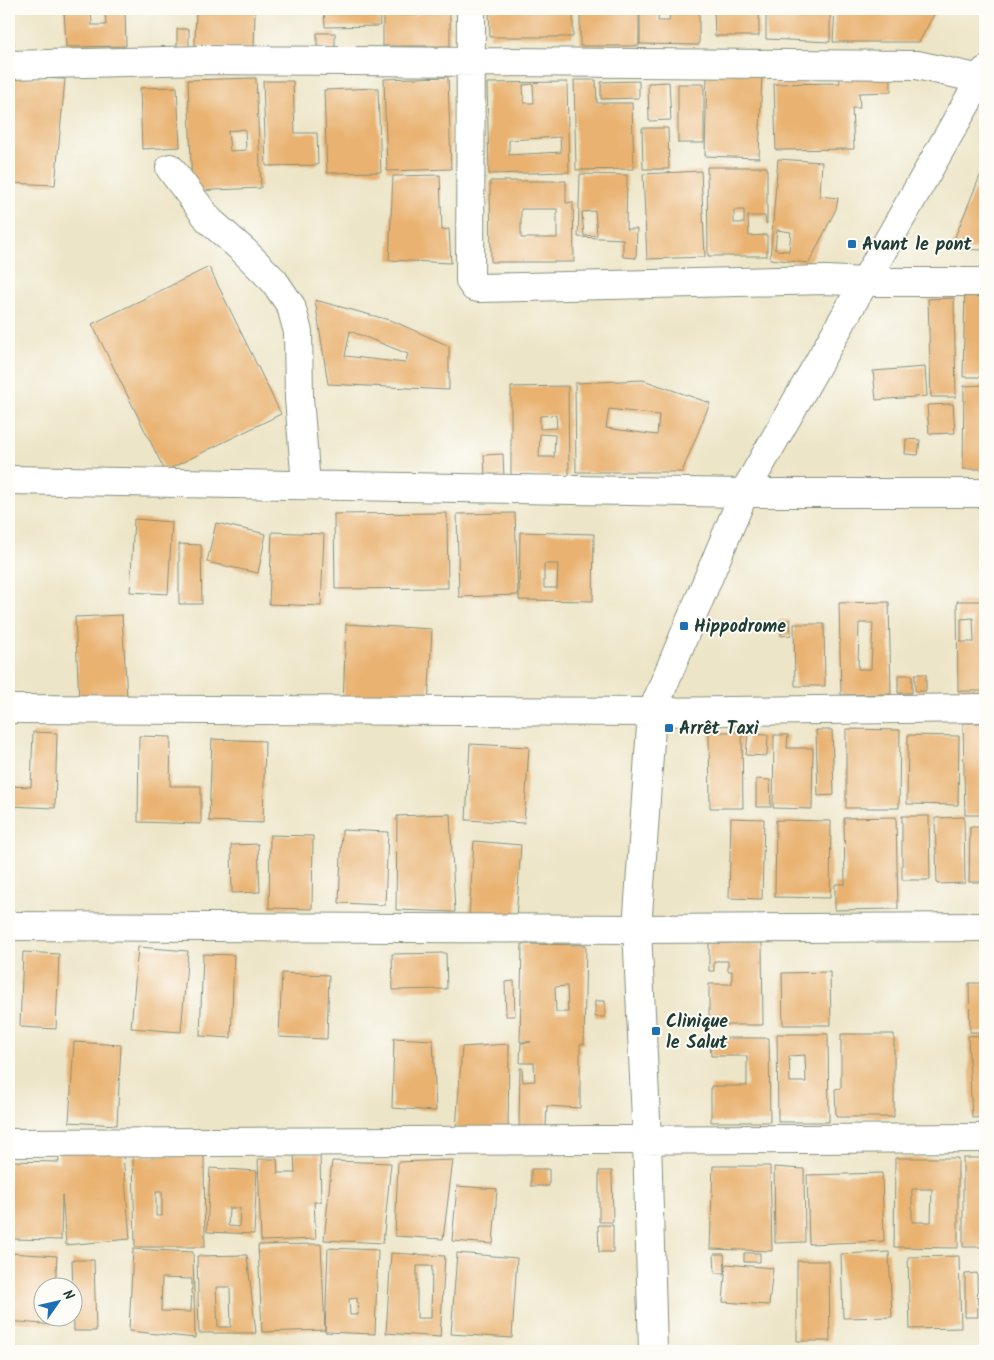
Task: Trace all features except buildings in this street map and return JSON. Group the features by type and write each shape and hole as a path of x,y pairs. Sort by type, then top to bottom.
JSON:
{"street":[{"path":"471,9 470,281 474,287 827,280 864,282 985,282"},
{"path":"9,65 202,60 917,65 984,77 744,493 652,712 637,930 647,1140 653,1351"},
{"path":"170,168 209,220 274,281 291,306 298,332 299,398 306,485"},
{"path":"9,480 744,493 985,493"},
{"path":"9,710 652,712 985,708"},
{"path":"9,926 637,930 985,927"},
{"path":"9,1143 985,1138"}],"place":[{"name":"Avant le pont","path":"852,244"},
{"name":"Hippodrome","path":"684,626"},
{"name":"Arrêt Taxi","path":"669,728"},
{"name":"Clinique le Salut","path":"656,1031"}]}
